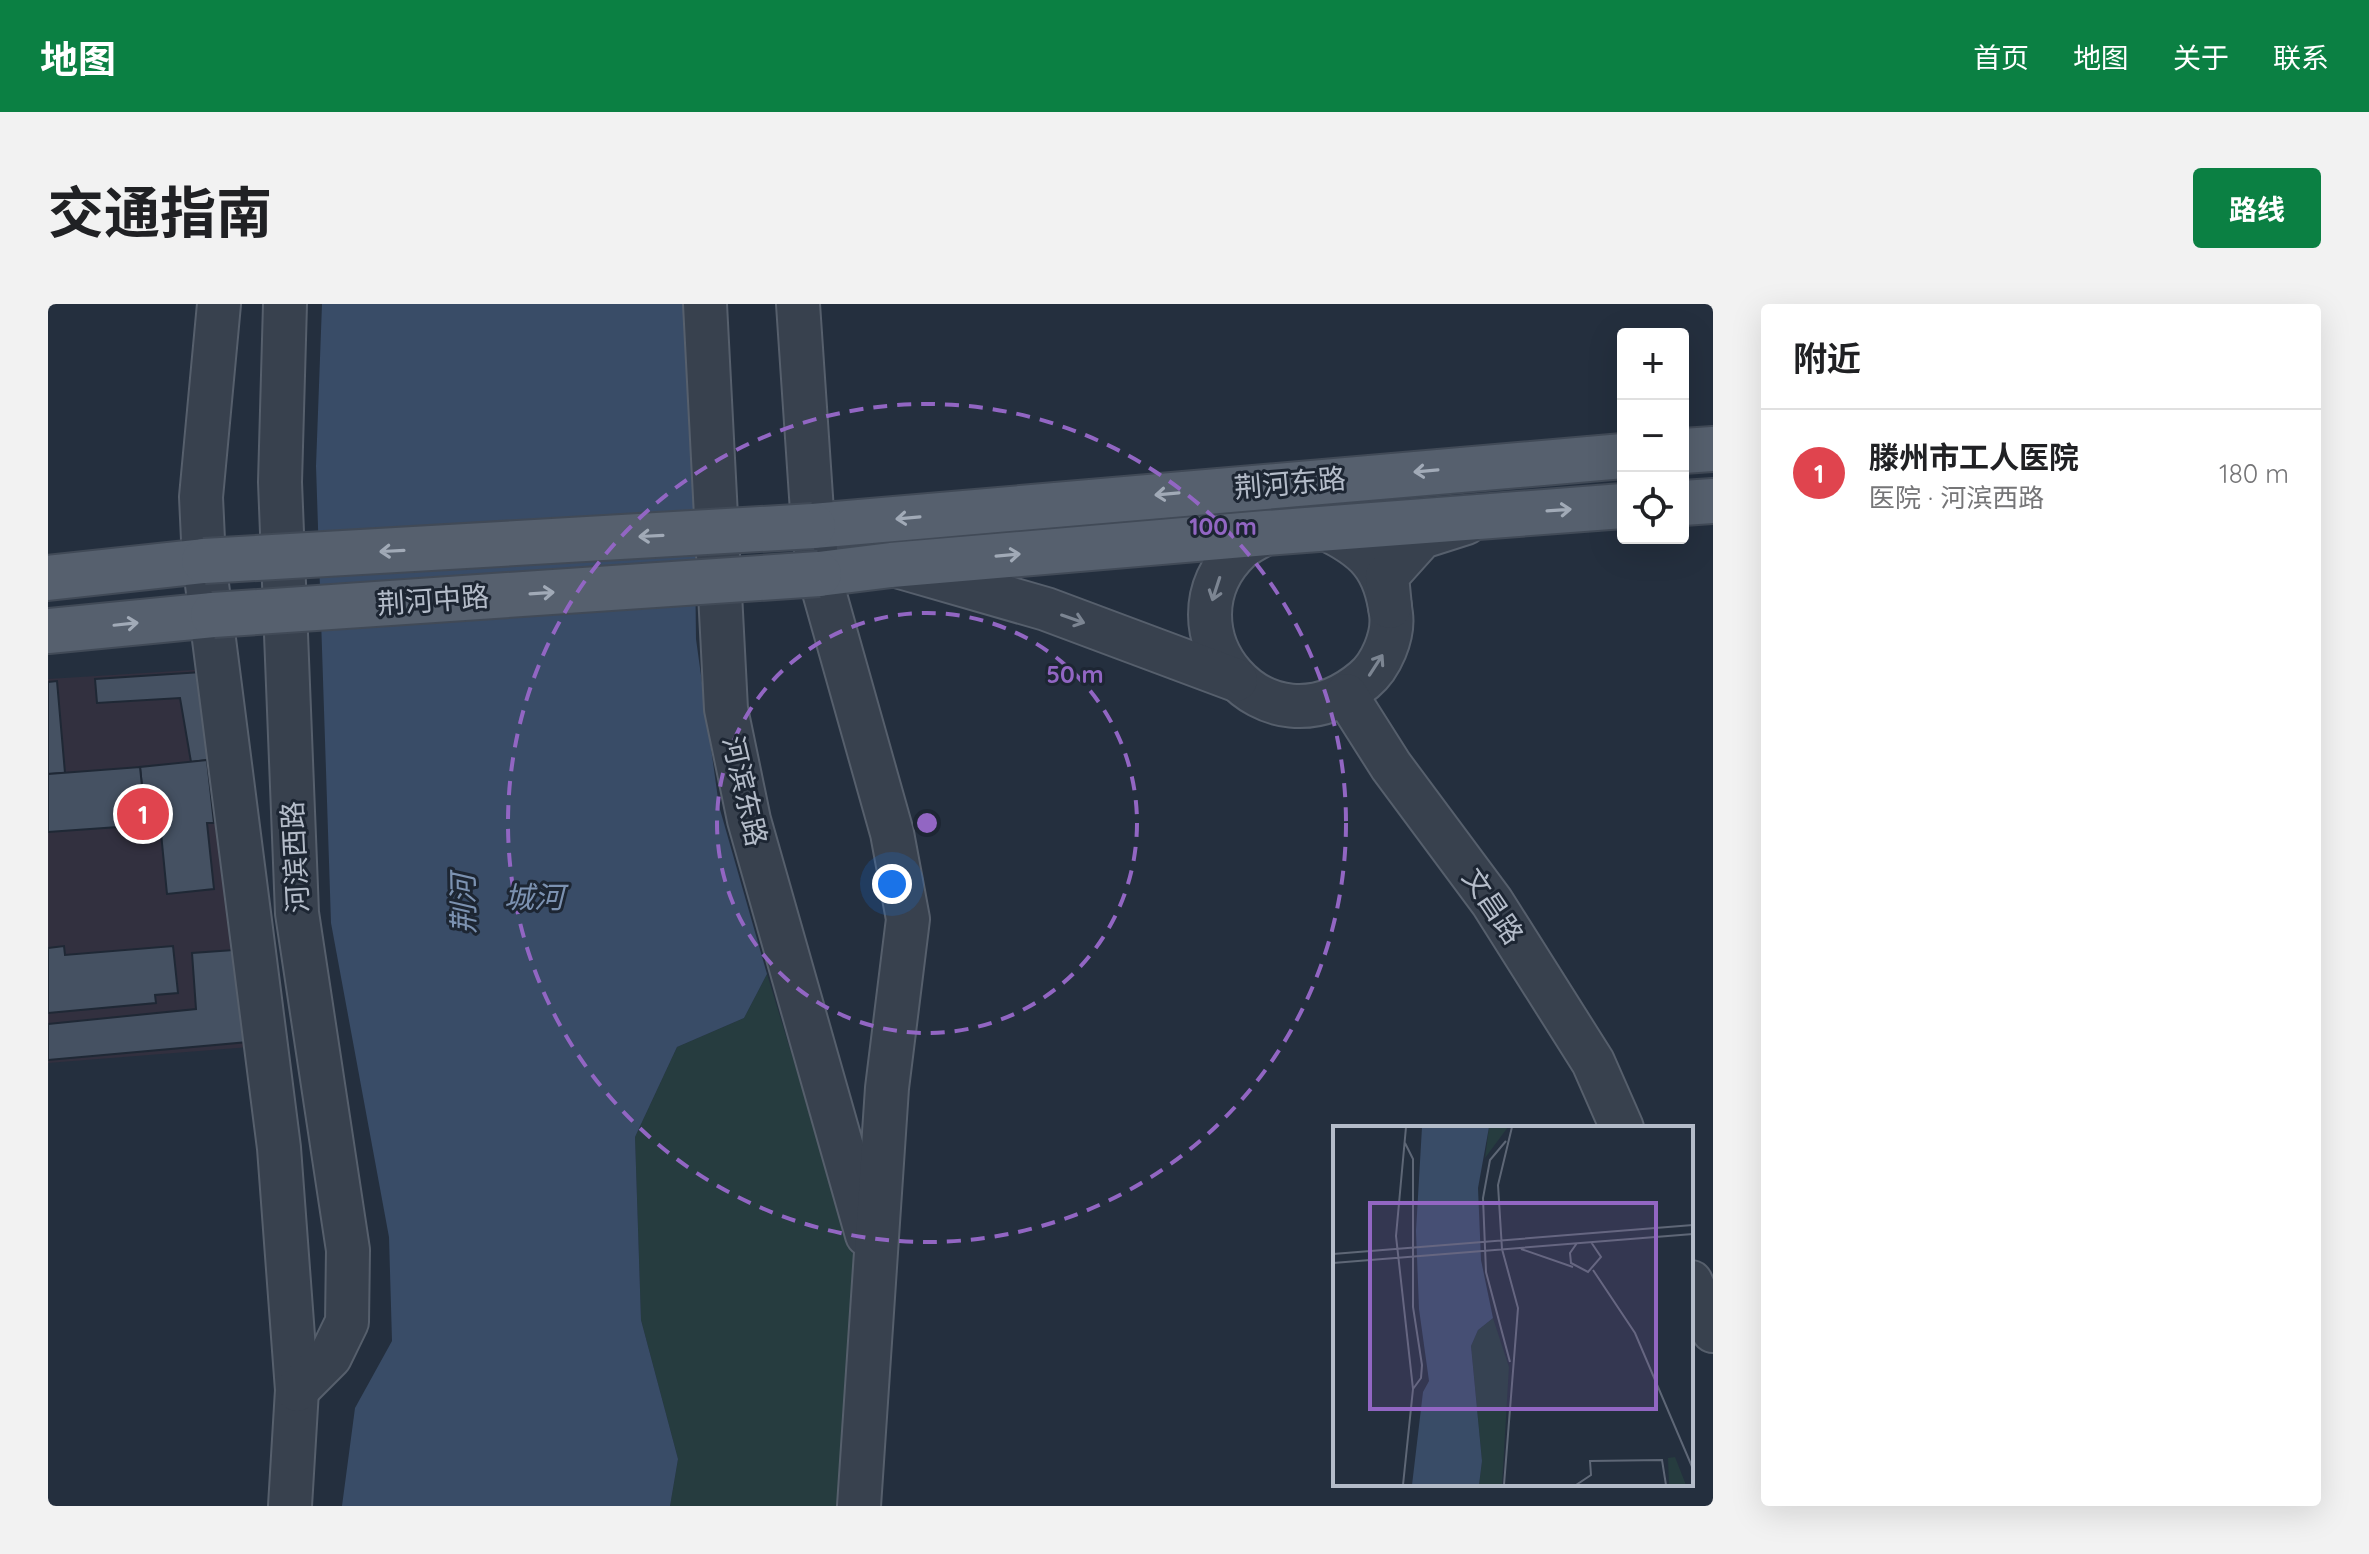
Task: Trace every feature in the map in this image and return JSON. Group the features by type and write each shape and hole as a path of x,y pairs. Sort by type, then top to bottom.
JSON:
{"main road":[{"path":"1689,451 1713,449"},
{"name":"荆河东路","path":"813,526 1617,457"},
{"path":"1689,503 1713,501"},
{"name":"荆河东路","path":"819,574 891,565 1324,528 1617,506"},
{"name":"荆河中路","path":"48,578 204,561 813,526"},
{"name":"荆河中路","path":"48,631 213,615 819,574"}],"street":[{"name":"河滨西路","path":"219,304 201,497 204,561 279,1148 297,1390 290,1506"},
{"name":"河滨西路","path":"285,304 280,482 297,913 348,1250 347,1322 330,1357 297,1390"},
{"name":"河滨东路","path":"705,304 726,709 749,820 875,1264"},
{"name":"河滨东路","path":"798,304 819,574 892,833 908,919 887,1088 859,1506"},
{"path":"891,565 1046,609 1236,680 1259,697 1287,706 1318,705 1346,695 1370,675 1386,649 1392,620 1387,576 1422,537 1495,515"},
{"path":"1324,528 1352,541 1374,562 1388,590 1392,620"},
{"path":"1236,680 1219,655 1211,628 1212,598 1222,571 1241,548 1266,533"},
{"name":"文昌路","path":"1346,695 1391,766 1492,902 1593,1062 1621,1126"},
{"path":"1693,1286 1713,1331"}],"shaded area":[{"path":"225,668 261,1046 48,1063 48,679"}],"green space":[{"path":"767,974 855,1261 840,1506 670,1506 678,1459 641,1320 635,1137 677,1047 744,1018"}],"water":[{"name":"城河","path":"322,304 684,304 694,475 696,639 719,806 767,974 744,1018 677,1047 635,1137 641,1320 678,1459 670,1506 342,1506 355,1408 392,1341 389,1237 331,923 316,466"}],"building":[{"path":"202,672 215,759 191,762 180,698 97,703 95,679"},
{"path":"57,681 65,773 48,774 48,682"},
{"path":"207,760 214,823 207,823 214,889 167,894 160,823 146,825 140,767"},
{"path":"140,767 146,825 48,832 48,774"},
{"path":"64,946 65,955 173,946 178,993 155,995 156,1003 48,1013 48,948"},
{"path":"248,949 248,1042 48,1060 48,1024 196,1009 192,953"}],"place":[{"name":"滕州市工人医院","path":"143,814"}],"water label":[{"name":"荆河","path":"464,904"}]}
